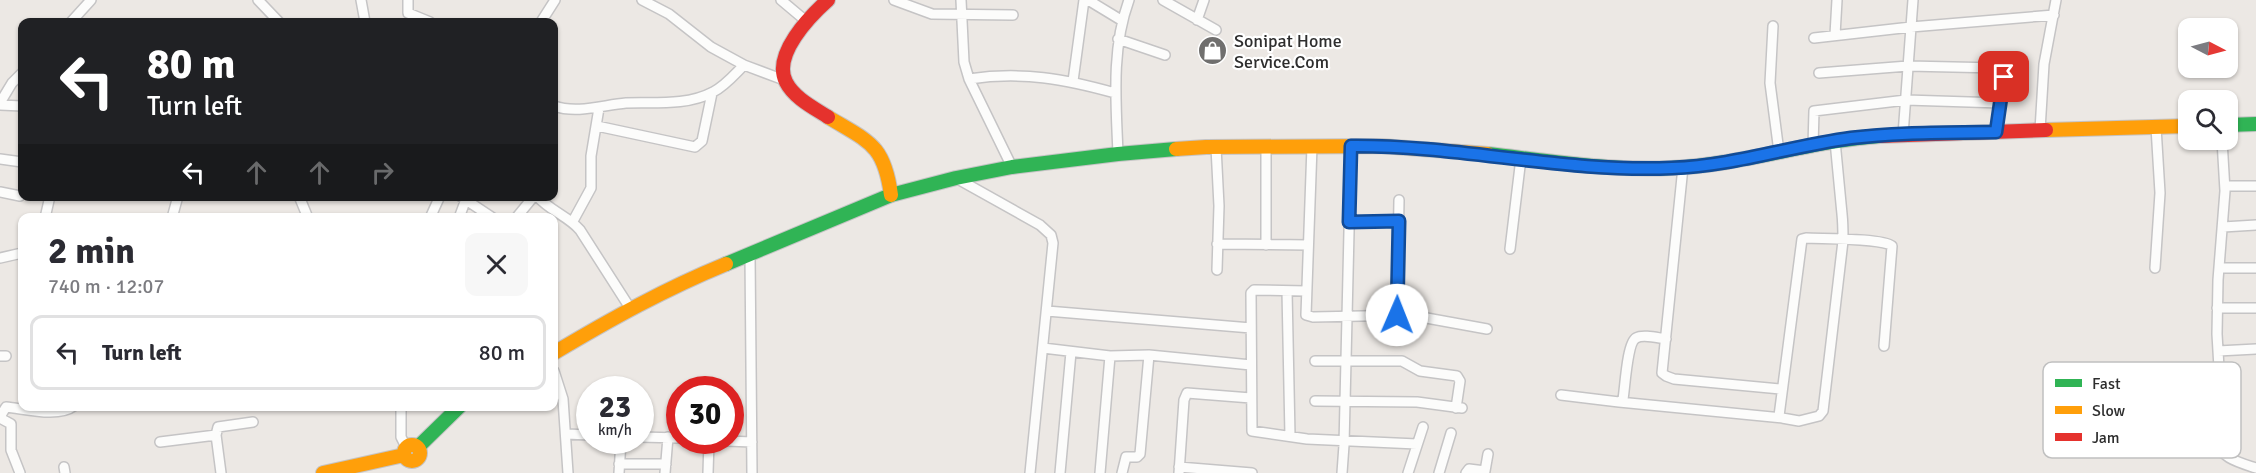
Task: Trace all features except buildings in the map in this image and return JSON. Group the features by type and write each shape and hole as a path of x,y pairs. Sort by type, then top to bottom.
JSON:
{"street":[{"path":"74,18 91,0"},
{"path":"258,0 275,18"},
{"path":"361,0 364,18"},
{"path":"408,0 408,13 420,18"},
{"path":"642,0 669,14 711,47 744,65 784,80 797,95 860,137 879,152 886,165 891,195"},
{"path":"781,0 806,21"},
{"path":"784,80 783,72 787,53 806,21 828,0"},
{"path":"894,0 932,14 1013,15"},
{"path":"961,0 964,62 969,79 1012,167"},
{"path":"1073,81 1086,0 1121,20"},
{"path":"1118,154 1115,93 1118,39 1121,20 1129,0"},
{"path":"1163,0 1216,30"},
{"path":"1197,20 1204,0"},
{"path":"1835,35 1837,0"},
{"path":"1903,135 1913,0"},
{"path":"2040,130 2044,64 2056,0"},
{"path":"543,18 553,1"},
{"path":"1814,38 2054,15"},
{"path":"1773,26 1770,83 1779,152"},
{"path":"1118,39 1165,56"},
{"path":"558,107 566,109 599,108 623,104 676,102 712,93 744,65"},
{"path":"1819,73 1908,66 2001,69 2004,77 1996,132"},
{"path":"969,79 999,75 1073,81 1115,93"},
{"path":"18,76 0,104 18,106"},
{"path":"597,126 695,147 702,141 712,93"},
{"path":"1814,146 1814,111 1906,100 2001,103"},
{"path":"573,221 591,188 591,156 599,108"},
{"path":"2238,125 2256,124"},
{"path":"558,351 630,308 680,283 891,195 956,178 1012,167 1118,154 1216,147 1351,146 1448,150 1617,168 1683,167 1851,138 2178,126"},
{"path":"2155,268 2160,193 2156,127"},
{"path":"1561,395 1805,420 1814,419 1822,413 1843,240 1835,141"},
{"path":"1312,146 1307,316 1410,315 1487,329"},
{"path":"1342,473 1351,146"},
{"path":"1216,147 1219,206 1217,270"},
{"path":"1266,147 1266,245"},
{"path":"2219,362 2217,308 2225,186 2223,150"},
{"path":"1510,249 1521,158"},
{"path":"0,159 18,161"},
{"path":"1683,167 1662,371 1666,376 1781,388"},
{"path":"956,178 1040,225 1052,235 1047,311 1030,473"},
{"path":"2225,186 2256,186"},
{"path":"0,192 18,196"},
{"path":"1397,315 1399,200"},
{"path":"468,201 486,213"},
{"path":"521,213 531,201"},
{"path":"541,201 549,208 573,221 630,308"},
{"path":"1349,222 1399,221"},
{"path":"2223,227 2256,225"},
{"path":"1783,418 1778,414 1800,240 1806,238 1884,242 1892,246 1884,346"},
{"path":"1217,244 1308,245"},
{"path":"0,258 18,254"},
{"path":"750,255 752,473"},
{"path":"2219,268 2256,268"},
{"path":"1306,291 1252,291 1252,431 1290,436 1417,444"},
{"path":"1287,291 1290,436"},
{"path":"2217,308 2256,308"},
{"path":"1047,311 1251,328"},
{"path":"1619,402 1623,399 1629,356 1634,340 1639,337 1666,339"},
{"path":"1043,348 1110,356 1149,355 1251,365"},
{"path":"2218,351 2256,349"},
{"path":"1059,473 1071,352"},
{"path":"1122,473 1126,457 1137,458 1140,454 1149,355"},
{"path":"1100,473 1110,356"},
{"path":"1315,361 1402,361 1420,371 1457,376 1460,381 1459,408 1417,402 1315,401"},
{"path":"558,382 566,434 568,473"},
{"path":"1251,398 1187,393 1184,400 1179,470 1252,473"},
{"path":"18,408 6,407 0,417 11,424 11,450 20,473"},
{"path":"45,411 68,411"},
{"path":"401,411 400,437 411,457"},
{"path":"323,473 362,468 411,457 455,411"},
{"path":"221,473 216,435 218,428 253,422"},
{"path":"1408,473 1423,428"},
{"path":"1439,473 1451,433"},
{"path":"566,434 576,434"},
{"path":"160,442 216,435"},
{"path":"744,442 752,442"},
{"path":"620,454 619,469 665,469 666,454"},
{"path":"708,473 709,454"},
{"path":"1466,473 1469,469 1485,471 1488,454"},
{"path":"2231,458 2256,468"}],"traffic: fast":[{"path":"2238,125 2256,124"},
{"path":"1488,154 1602,167 1671,168 1724,162 1880,136"},
{"path":"726,264 891,195 956,178 1012,167 1176,149"},
{"path":"418,447 455,411"}],"traffic: slow":[{"path":"828,117 864,139 879,154 888,178 891,195"},
{"path":"2046,130 2178,126"},
{"path":"1176,149 1381,146 1488,154"},
{"path":"558,351 638,305 726,264"},
{"path":"409,445 415,445 420,453 418,459 409,461 404,456 404,450 409,445"},
{"path":"323,473 404,455"}],"traffic: jam":[{"path":"828,0 803,26 788,48 783,71 786,82 794,93 828,117"},
{"path":"1880,136 2046,130"}],"place":[{"name":"Sonipat Home Service.Com","path":"1213,51"}],"route":[{"path":"1397,315 1399,221 1349,222 1351,146 1459,151 1617,168 1673,168 1744,159 1851,138 1996,132 2004,77"}]}
